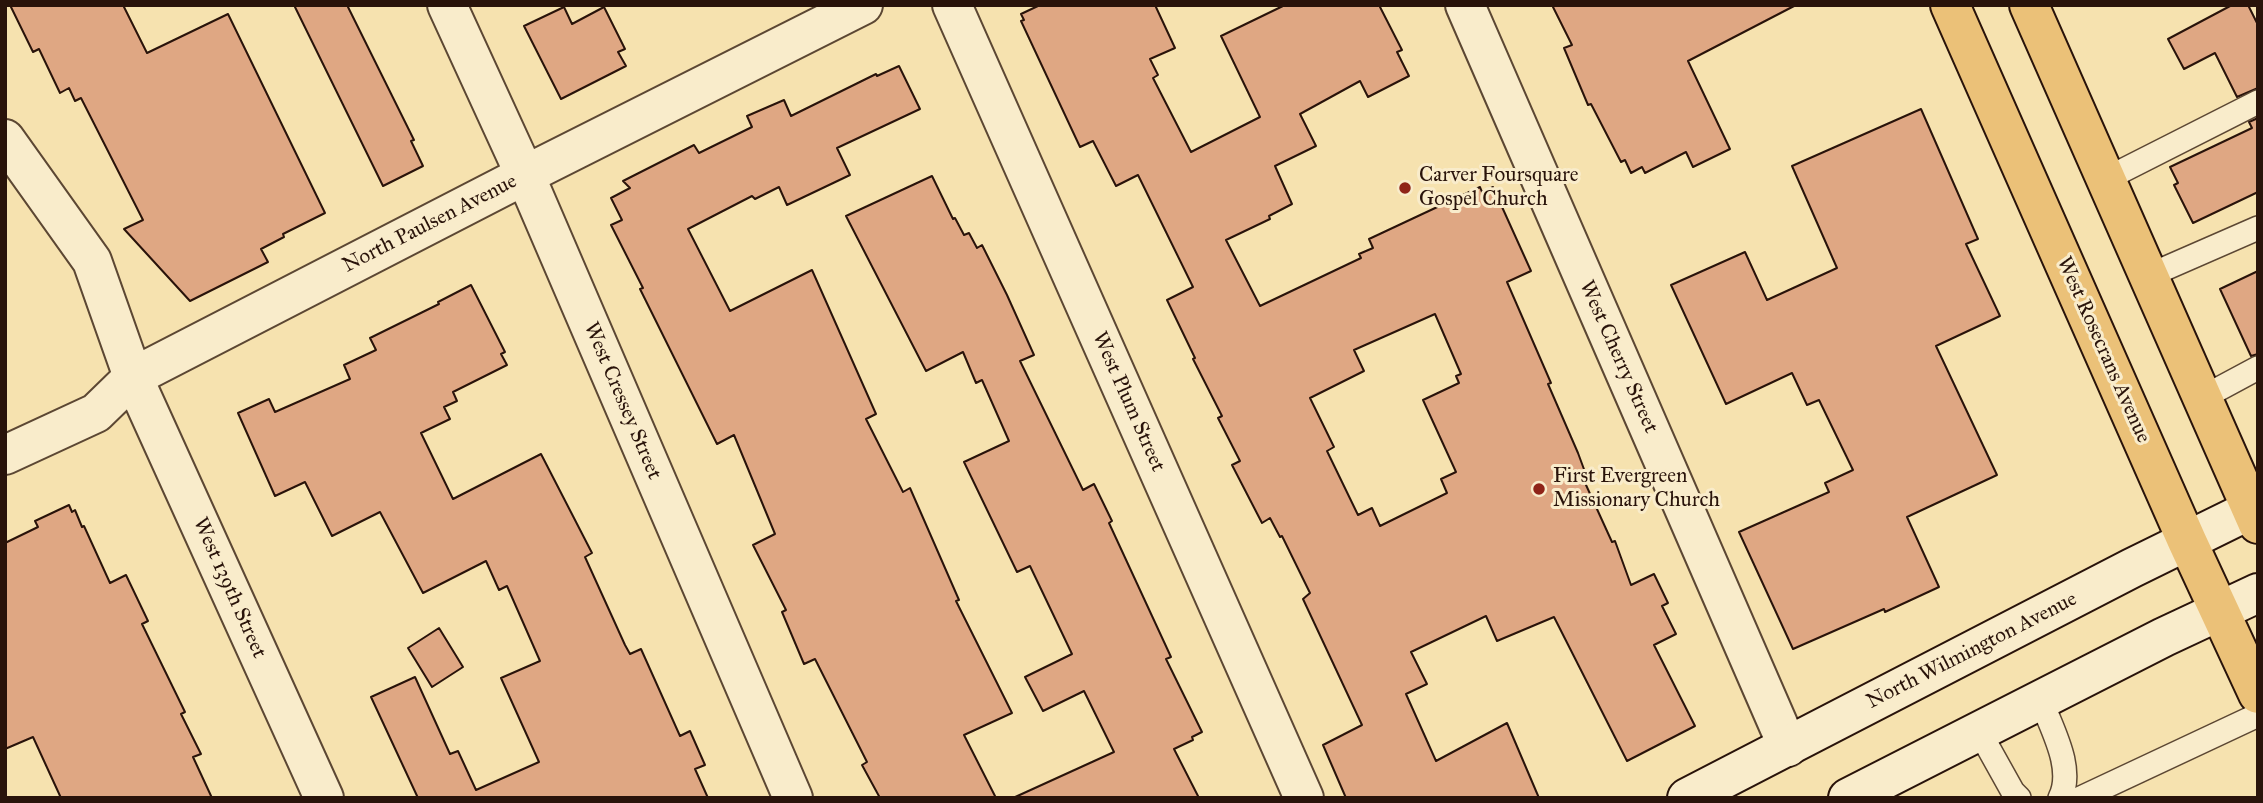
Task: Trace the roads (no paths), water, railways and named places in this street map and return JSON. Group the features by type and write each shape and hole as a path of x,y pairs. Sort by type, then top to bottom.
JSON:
{"main road":[{"name":"West Rosecrans Avenue","path":"1950,5 2187,541 2258,694"},
{"path":"2029,5 2255,513"}],"street":[{"name":"West Cressey Street","path":"447,5 525,175 793,798"},
{"name":"North Paulsen Avenue","path":"5,456 96,413 133,377 863,5"},
{"name":"West Plum Street","path":"952,5 1304,798"},
{"name":"West Cherry Street","path":"1465,5 1788,747"},
{"name":"West 139th Street","path":"5,139 92,261 133,377 324,798"},
{"name":"North Wilmington Avenue","path":"1687,798 2187,541 2255,513"},
{"path":"1849,798 2041,699 2258,593"}],"lane":[{"path":"2106,179 2258,102"},
{"path":"2148,276 2258,228"},
{"path":"2202,398 2258,368"},
{"path":"2041,699 2064,763 2065,788 2060,798"},
{"path":"2081,798 2258,715"},
{"path":"1979,731 2019,798"}],"place":[{"name":"Carver Foursquare Gospel Church","path":"1405,188"},
{"name":"First Evergreen Missionary Church","path":"1539,489"}]}
